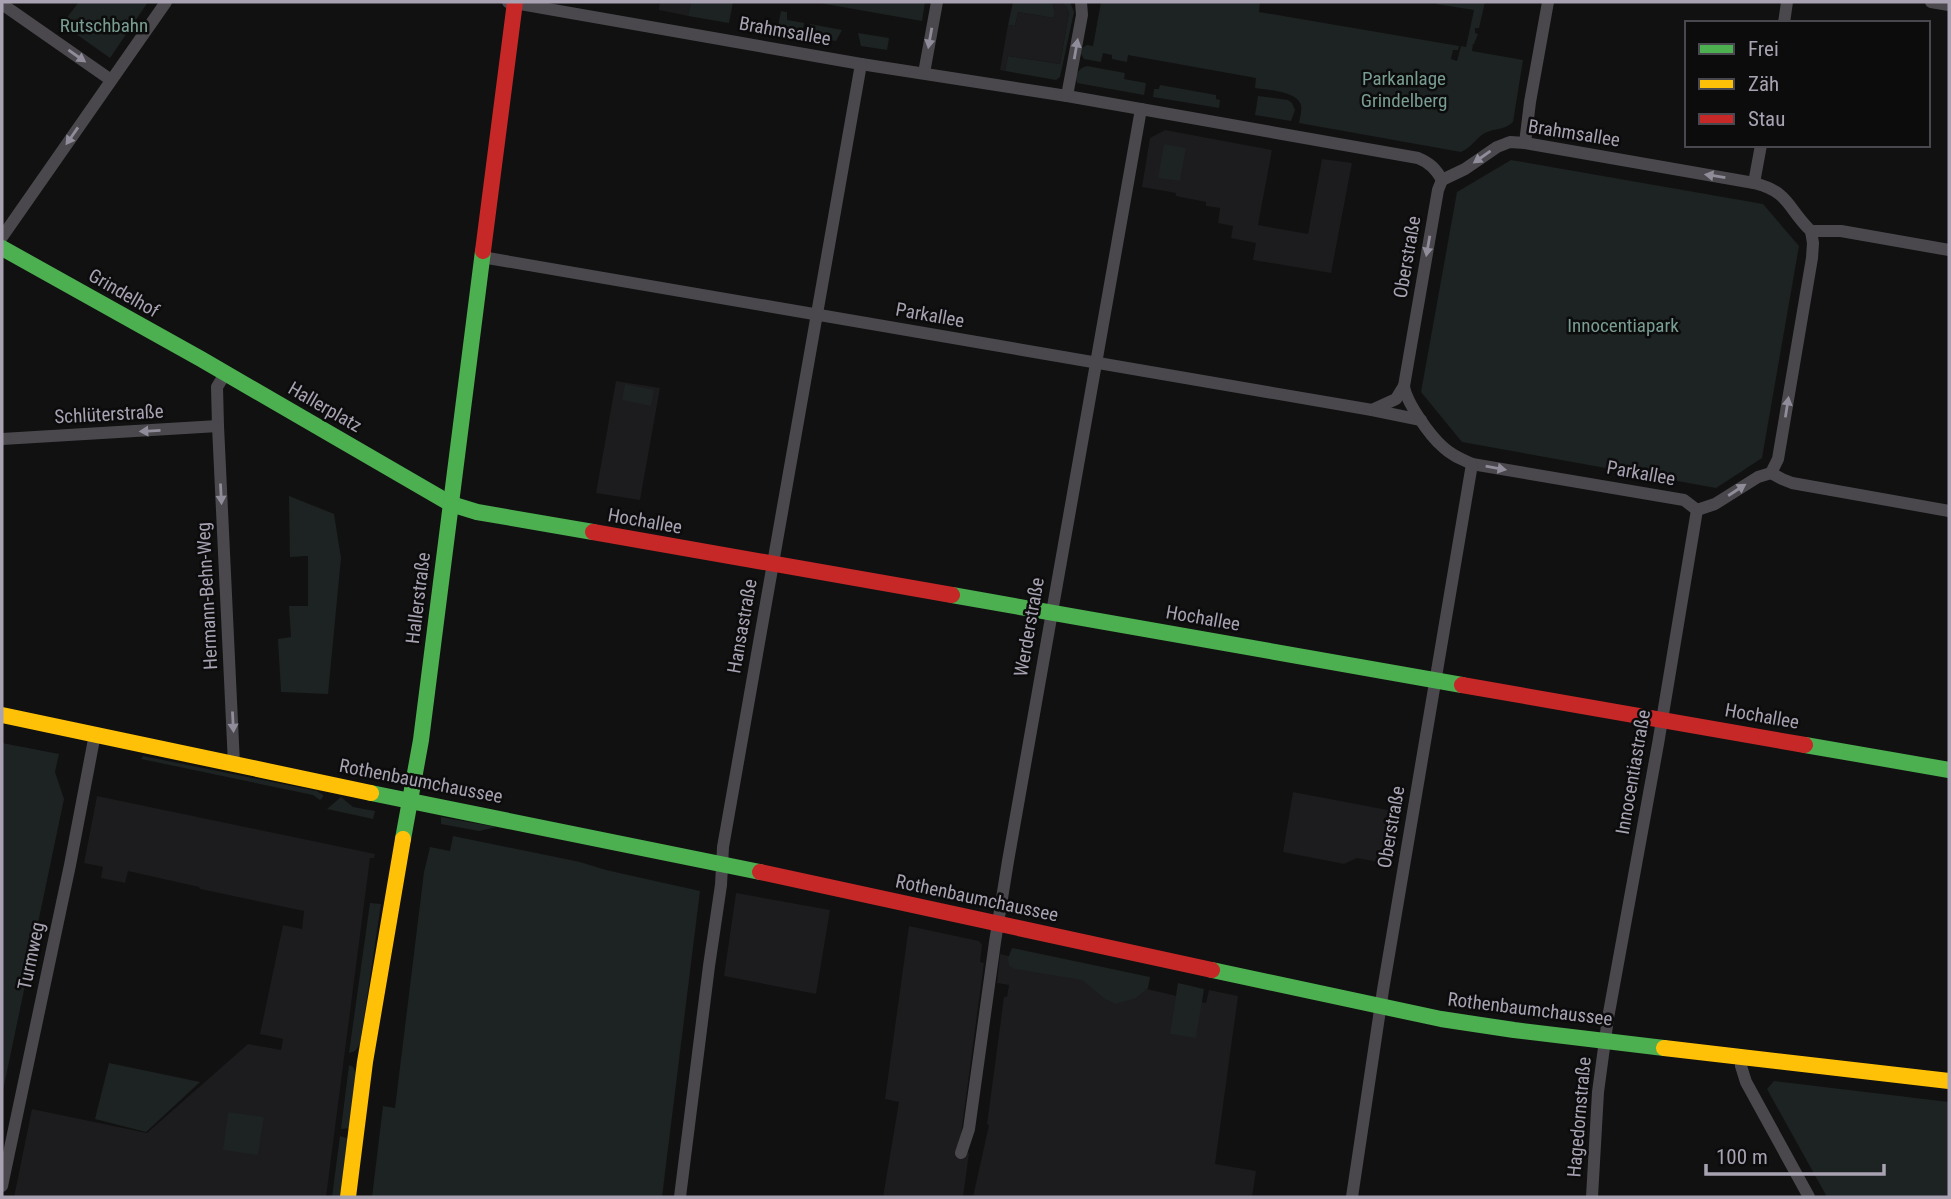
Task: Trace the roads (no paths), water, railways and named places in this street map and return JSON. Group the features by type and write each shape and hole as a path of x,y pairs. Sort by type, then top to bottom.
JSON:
{"main road":[{"name":"Hallerstraße","path":"348,1197 365,1062 421,740 513,3"},
{"name":"Grindelhof","path":"2,248 225,374"},
{"name":"Hallerplatz","path":"225,374 451,504"},
{"name":"Hochallee","path":"451,504 487,514 1949,770"},
{"name":"Rothenbaumchaussee","path":"2,715 722,864 1466,1024 1949,1081"}],"street":[{"path":"2,237 166,2"},
{"path":"924,73 937,2"},
{"path":"1067,96 1082,15 1081,2"},
{"path":"1525,143 1548,2"},
{"path":"1784,21 1787,2"},
{"path":"1931,2 1949,5"},
{"name":"Brahmsallee","path":"513,3 1418,158 1429,163 1442,180 1510,142 1755,183 1769,187 1787,199 1796,215 1811,231"},
{"path":"2,4 111,80"},
{"name":"Hansastraße","path":"680,1197 721,885 724,841 861,64"},
{"name":"Werderstraße","path":"961,1153 969,1129 998,924 1141,109"},
{"path":"1755,183 1761,147"},
{"name":"Oberstraße","path":"1404,386 1438,190 1442,180"},
{"path":"1771,473 1778,459 1810,271 1813,243 1811,231 1841,231 1949,250"},
{"name":"Parkallee","path":"482,257 1421,420 1440,446 1472,464 1684,500 1697,510"},
{"path":"218,426 217,387 225,374"},
{"path":"1372,410 1396,399 1404,386"},
{"path":"1404,386 1408,400 1421,420"},
{"name":"Schlüterstraße","path":"2,439 218,426"},
{"name":"Hermann-Behn-Weg","path":"218,426 234,764"},
{"name":"Oberstraße","path":"1352,1197 1472,464"},
{"path":"1697,510 1715,504 1758,477 1771,473 1792,483 1949,511"},
{"name":"Innocentiastraße","path":"1605,1041 1697,510"},
{"name":"Turmweg","path":"2,1186 95,734"},
{"name":"Hagedornstraße","path":"1592,1197 1598,1092 1605,1041"},
{"path":"1742,1057 1741,1066 1746,1082 1809,1197"}],"park label":[{"name":"Rutschbahn","path":"104,25"},
{"name":"Parkanlage Grindelberg","path":"1404,89"},
{"name":"Innocentiapark","path":"1623,325"}]}
